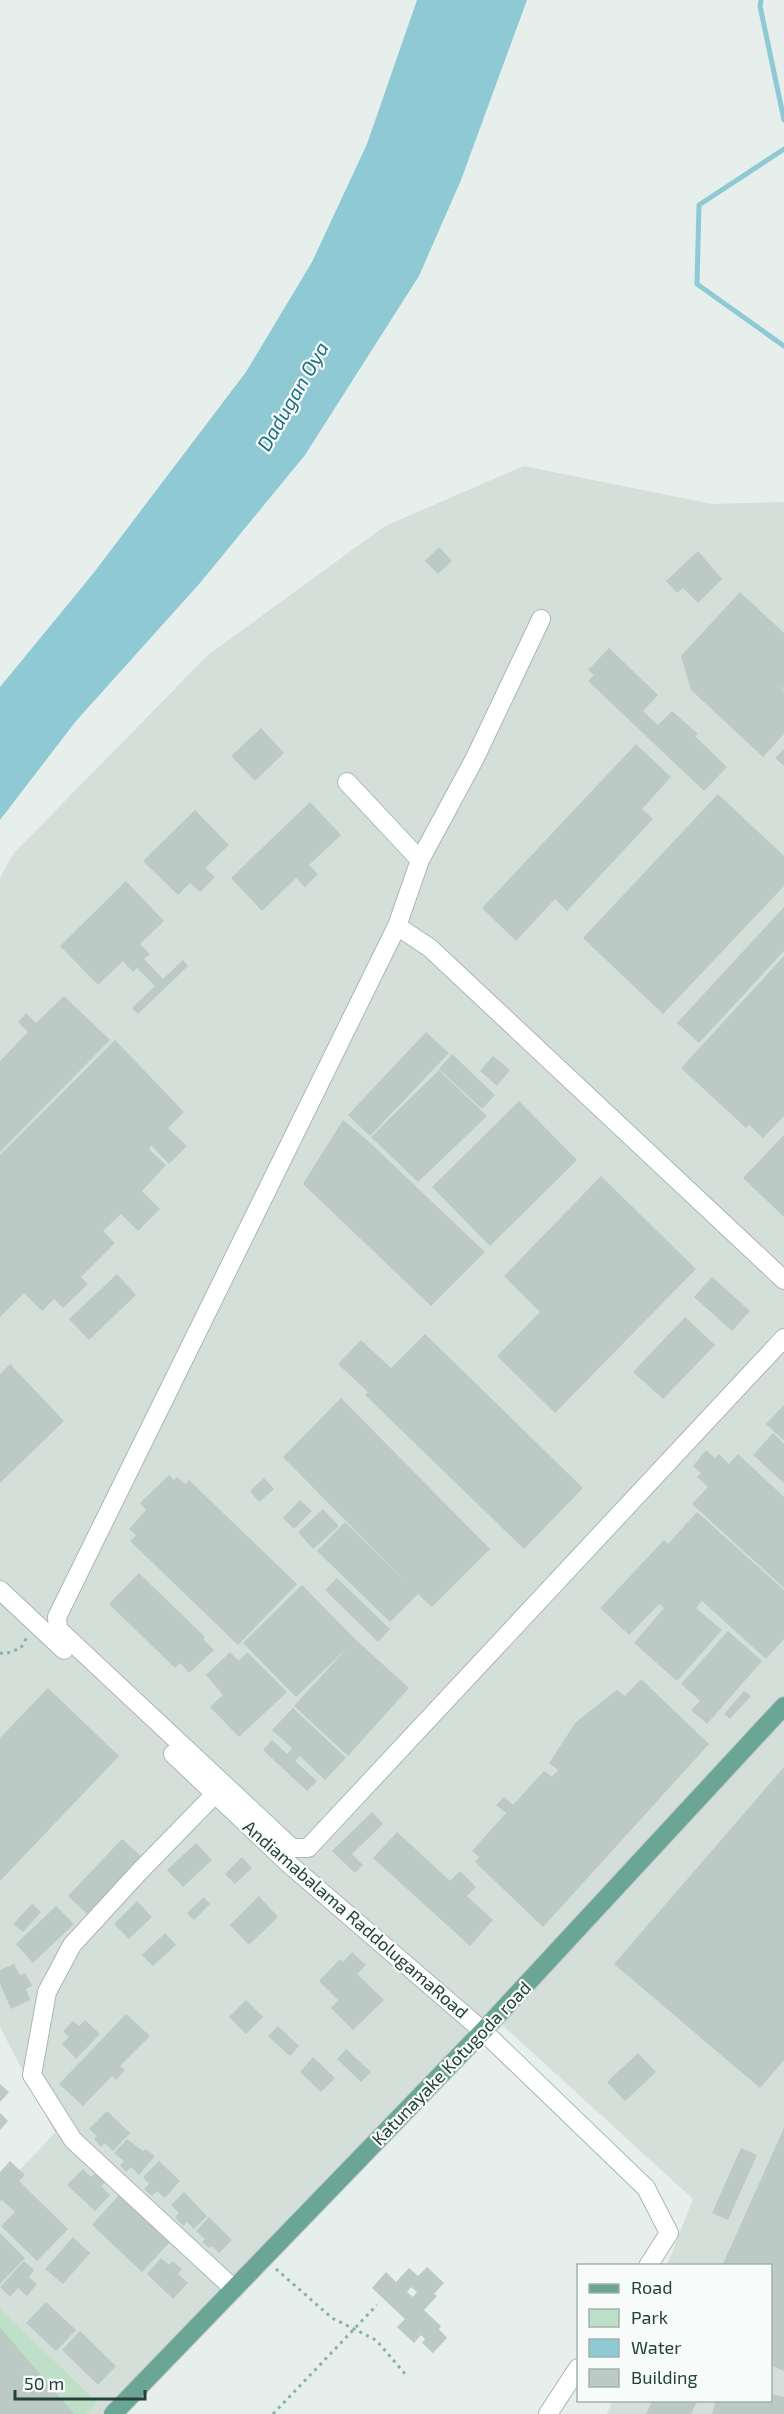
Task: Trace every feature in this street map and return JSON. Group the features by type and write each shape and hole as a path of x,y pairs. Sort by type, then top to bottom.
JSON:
{"main road":[{"name":"Katunayake Kotugoda road","path":"113,2414 483,2031 784,1706"}],"street":[{"path":"541,619 475,758 420,860 397,926 57,1617 58,1629 292,1848 308,1848 784,1338"},
{"path":"347,782 420,860"},
{"path":"397,926 430,948 784,1280"},
{"name":"Andiamabalama RaddolugamaRoad","path":"0,1590 289,1864 483,2031 646,2188 669,2233 649,2264"},
{"path":"215,1794 139,1872 72,1946 46,1992 32,2074 73,2140 234,2289"},
{"path":"548,2414 577,2371"}],"path":[{"path":"0,1653 5,1654 21,1648 35,1622"},
{"path":"263,2258 332,2318 376,2340 406,2375"},
{"path":"273,2414 378,2305"}],"shaded area":[{"path":"524,466 712,504 784,502 784,2414 607,2414 612,2402 772,2402 772,2264 667,2264 693,2199 488,2012 102,2414 0,2414 0,2191 55,2133 0,2027 0,878 13,854 208,655 385,526"}],"green space":[{"path":"0,2309 97,2402 86,2414 0,2414"}],"water":[{"name":"Dadugan Oya","path":"417,0 527,0 461,180 419,276 305,455 200,583 76,721 0,820 0,687 92,575 246,372 312,262 367,144"}],"building":[{"path":"439,547 452,561 438,574 425,561"},
{"path":"698,551 722,579 698,603 683,588 677,593 666,581"},
{"path":"740,592 784,633 784,689 778,684 784,690 784,734 763,757 691,690 681,656"},
{"path":"609,648 658,695 643,711 658,725 672,711 698,734 695,736 727,767 704,791 588,681 594,675 588,670"},
{"path":"261,728 284,753 255,781 231,756"},
{"path":"636,744 671,777 642,809 653,819 567,911 555,899 516,941 482,908"},
{"path":"784,749 784,766 775,758"},
{"path":"718,794 784,856 784,886 663,1014 583,938"},
{"path":"310,802 341,835 309,865 318,874 305,887 296,878 262,911 231,878"},
{"path":"195,810 229,845 205,868 215,877 200,892 190,883 178,895 143,861"},
{"path":"126,881 164,921 140,944 150,954 144,959 163,979 183,960 188,966 138,1014 132,1008 155,986 137,968 133,972 123,961 98,985 60,946"},
{"path":"784,907 784,951 699,1043 677,1023"},
{"path":"784,956 784,1116 763,1138 749,1125 746,1128 681,1068"},
{"path":"64,996 110,1040 0,1152 0,1061 28,1032 18,1022 26,1013 36,1023"},
{"path":"426,1032 449,1053 370,1136 348,1115"},
{"path":"115,1040 184,1112 168,1128 187,1146 169,1164 151,1145 149,1149 166,1165 142,1191 160,1209 138,1231 121,1214 103,1231 115,1243 81,1277 88,1284 63,1308 54,1299 42,1311 24,1293 0,1317 0,1155"},
{"path":"452,1054 495,1095 482,1109 439,1069"},
{"path":"493,1056 510,1070 497,1086 480,1071"},
{"path":"439,1070 487,1116 418,1182 371,1137"},
{"path":"519,1101 577,1160 490,1246 432,1187"},
{"path":"343,1120 485,1252 431,1306 303,1184"},
{"path":"784,1135 784,1217 743,1178"},
{"path":"601,1176 696,1269 555,1413 497,1356 540,1312 504,1276"},
{"path":"117,1274 136,1295 89,1340 69,1319"},
{"path":"712,1277 750,1311 732,1331 694,1297"},
{"path":"685,1317 715,1345 663,1399 633,1372"},
{"path":"425,1334 583,1488 524,1549 365,1395 368,1392 338,1364 361,1340 391,1368"},
{"path":"10,1364 64,1421 0,1483 0,1374"},
{"path":"341,1398 490,1549 432,1607 418,1594 390,1622 317,1551 345,1522 408,1584 283,1457"},
{"path":"784,1405 784,1441 766,1424"},
{"path":"773,1433 784,1444 784,1483 753,1455"},
{"path":"706,1450 715,1458 719,1454 729,1464 738,1454 784,1497 784,1588 692,1504 708,1487 697,1477 701,1473 693,1466"},
{"path":"169,1475 174,1480 177,1477 185,1484 189,1480 297,1584 238,1645 130,1541 136,1535 129,1529 146,1510 140,1503"},
{"path":"264,1478 274,1489 259,1502 250,1491"},
{"path":"300,1500 312,1511 294,1529 283,1518"},
{"path":"323,1509 339,1526 313,1549 298,1532"},
{"path":"697,1512 784,1590 784,1639 766,1659 702,1601 696,1608 722,1630 677,1681 634,1643 664,1608 659,1604 629,1635 600,1608 664,1540 668,1544"},
{"path":"139,1573 205,1637 203,1639 214,1650 189,1673 180,1663 175,1668 109,1604"},
{"path":"337,1578 390,1629 378,1642 325,1590"},
{"path":"302,1585 355,1639 409,1688 348,1756 294,1706 347,1648 296,1697 243,1643"},
{"path":"728,1631 762,1661 707,1724 691,1710 700,1701 681,1684"},
{"path":"230,1652 239,1661 247,1652 287,1692 239,1737 210,1707 223,1695 206,1675"},
{"path":"641,1679 709,1744 543,1927 475,1862 479,1857 472,1851 506,1813 496,1805 504,1797 513,1805 544,1771 552,1777 558,1770 549,1763 576,1722 617,1690 625,1696"},
{"path":"48,1688 119,1756 0,1881 0,1738"},
{"path":"744,1691 751,1696 730,1719 724,1714"},
{"path":"293,1708 346,1758 325,1780 300,1756 295,1761 317,1781 307,1791 263,1750 272,1740 287,1754 292,1748 272,1730"},
{"path":"784,1767 784,2060 760,2088 614,1964"},
{"path":"372,1812 383,1824 352,1854 363,1865 355,1873 332,1851"},
{"path":"397,1832 450,1881 460,1871 476,1887 467,1896 493,1920 470,1946 373,1858"},
{"path":"122,1839 142,1857 87,1914 68,1896"},
{"path":"196,1843 212,1860 183,1887 167,1870"},
{"path":"242,1857 252,1868 235,1884 225,1874"},
{"path":"259,1896 278,1917 249,1945 230,1925"},
{"path":"204,1897 210,1904 194,1920 187,1913"},
{"path":"137,1901 152,1917 129,1939 114,1924"},
{"path":"32,1904 41,1912 23,1932 13,1924"},
{"path":"56,1906 74,1924 33,1963 16,1944"},
{"path":"165,1933 176,1945 153,1966 142,1955"},
{"path":"352,1952 366,1965 357,1974 384,2000 353,2030 331,2008 338,2000 319,1981 340,1959 343,1962"},
{"path":"14,1964 20,1975 25,1973 32,1986 26,1989 30,2000 11,2009 0,1984 0,1970"},
{"path":"246,2000 263,2017 246,2034 229,2017"},
{"path":"126,2014 150,2036 120,2066 125,2070 116,2080 112,2076 83,2106 59,2084"},
{"path":"85,2020 100,2034 76,2059 62,2044 69,2037 63,2031 73,2021 79,2026"},
{"path":"278,2026 299,2046 290,2056 268,2036"},
{"path":"346,2049 371,2072 361,2082 337,2059"},
{"path":"638,2053 656,2072 625,2101 607,2082"},
{"path":"313,2057 335,2078 321,2092 300,2072"},
{"path":"0,2084 9,2092 0,2102"},
{"path":"107,2111 130,2133 113,2151 105,2143 101,2147 94,2139 97,2136 89,2129"},
{"path":"0,2113 8,2121 0,2130"},
{"path":"784,2128 784,2371 772,2366 772,2264 723,2264"},
{"path":"127,2139 143,2151 146,2149 155,2156 139,2175 131,2167 126,2172 120,2165 124,2161 114,2153"},
{"path":"741,2148 757,2155 728,2220 712,2213"},
{"path":"10,2161 25,2175 19,2181 68,2229 37,2261 1,2226 15,2212 2,2200 0,2201 0,2172"},
{"path":"159,2161 180,2181 165,2198 157,2191 152,2196 144,2189 149,2184 143,2177"},
{"path":"83,2169 91,2177 95,2173 105,2182 101,2186 110,2195 95,2211 67,2185"},
{"path":"184,2192 207,2216 194,2229 187,2222 183,2226 175,2217 179,2213 171,2205"},
{"path":"119,2195 138,2212 141,2209 154,2221 151,2225 170,2242 142,2272 92,2225"},
{"path":"209,2217 232,2240 219,2253 212,2246 209,2248 202,2242 205,2239 196,2231"},
{"path":"0,2233 25,2258 0,2284"},
{"path":"73,2237 90,2253 63,2284 45,2269"},
{"path":"161,2258 169,2265 172,2261 182,2269 178,2274 188,2283 173,2299 147,2274"},
{"path":"24,2261 34,2270 29,2277 37,2284 27,2296 18,2288 10,2297 0,2287"},
{"path":"427,2267 444,2283 434,2294 437,2296 424,2310 441,2326 439,2329 447,2338 433,2353 422,2343 425,2339 421,2335 414,2343 397,2327 405,2319 372,2288 386,2272 396,2282 409,2268 418,2276","holes":["411,2287 417,2292 413,2297 407,2292"]},
{"path":"46,2302 76,2330 56,2351 26,2323"},
{"path":"0,2327 74,2414 0,2414"},
{"path":"80,2331 116,2366 98,2385 62,2350"},
{"path":"772,2394 784,2397 784,2414 712,2414 715,2402 772,2402"},
{"path":"652,2402 697,2402 691,2414 646,2414"}],"waterway":[{"path":"761,0 760,6 784,120"},
{"path":"784,149 699,205 697,284 784,346"}]}
